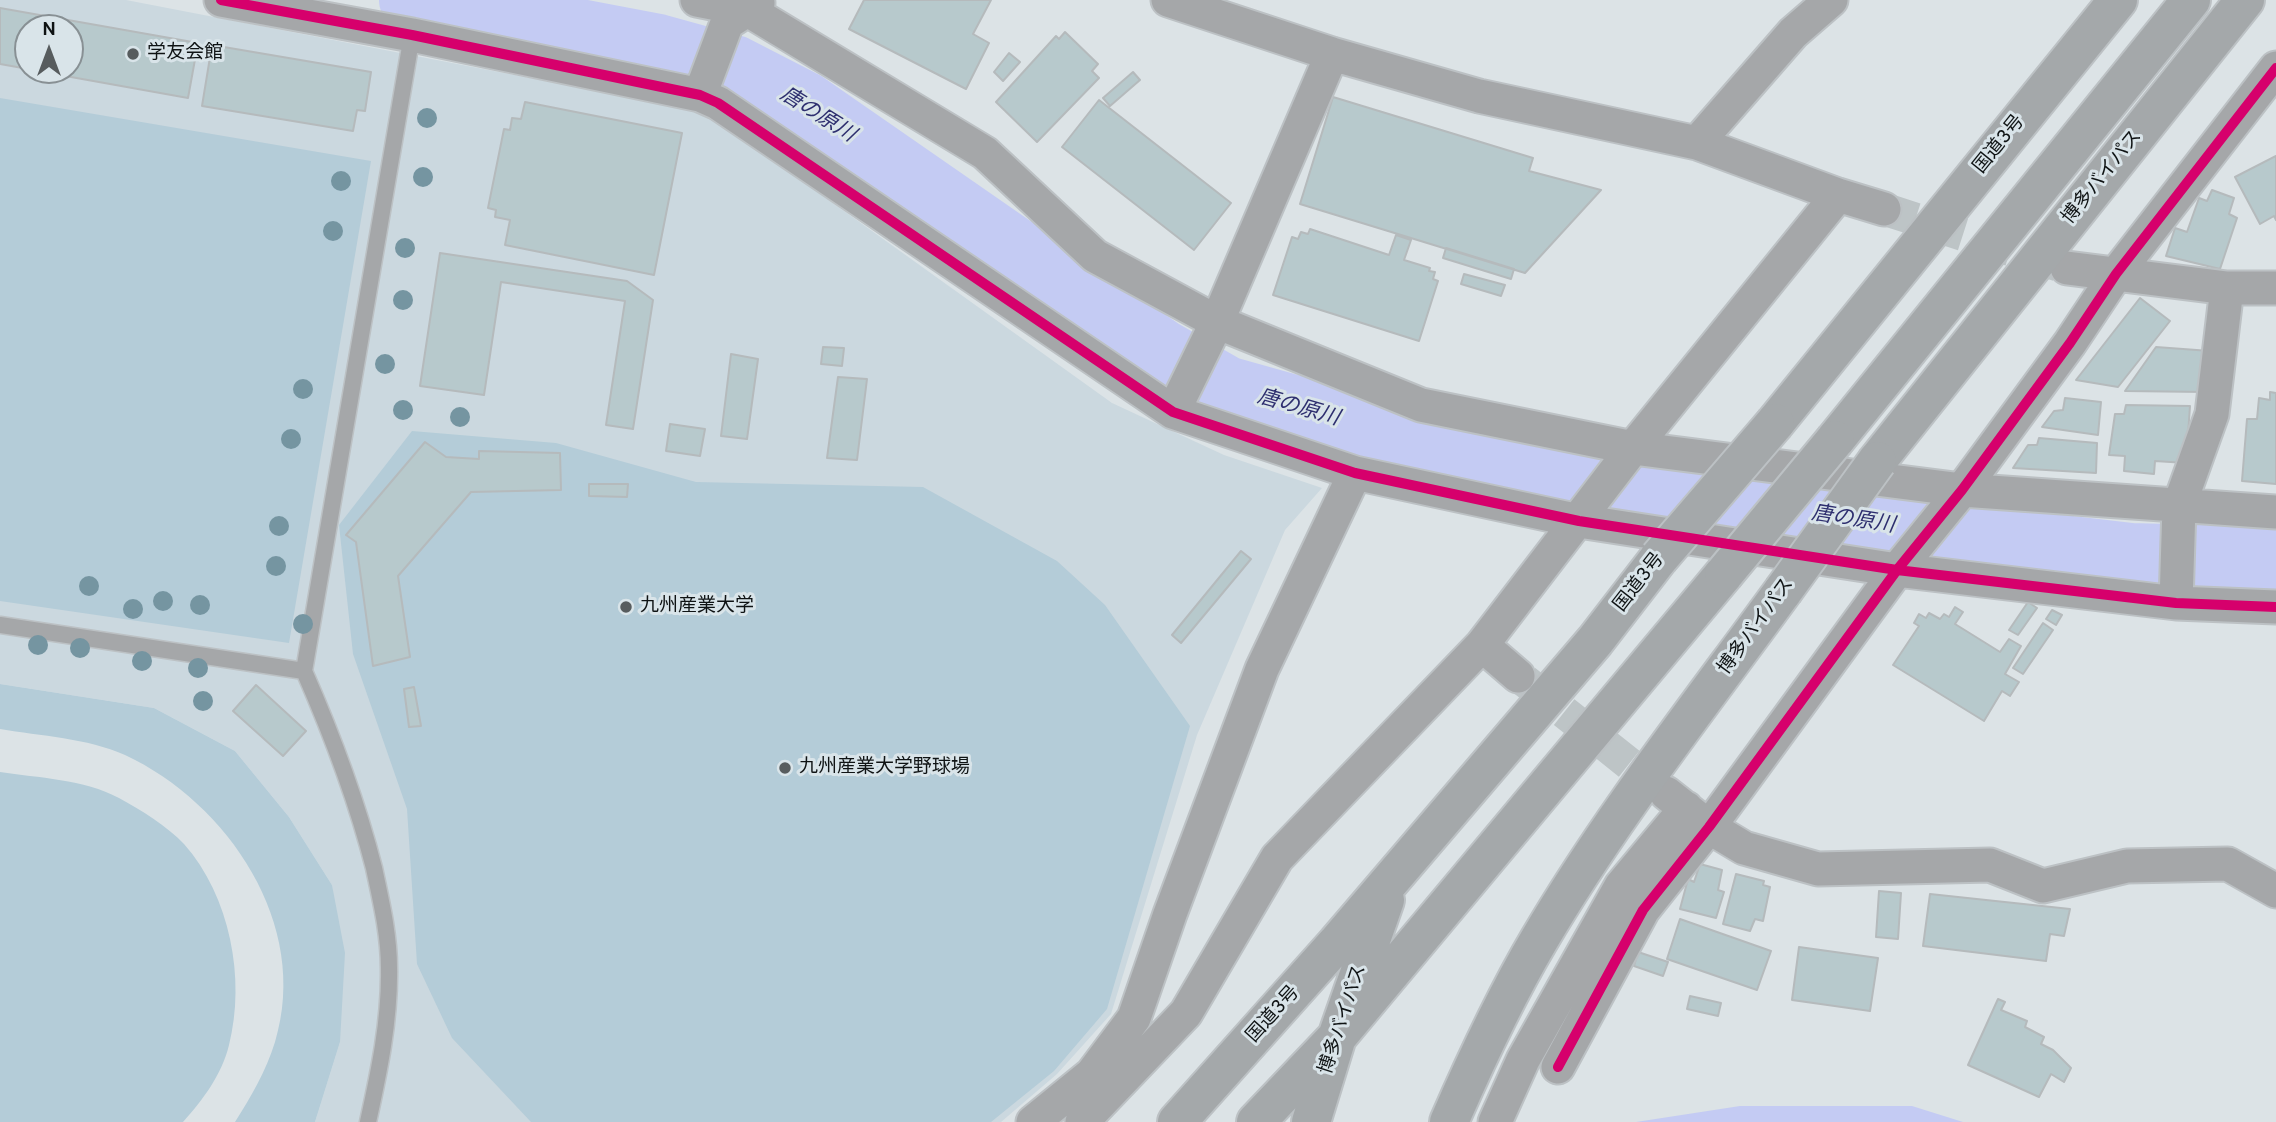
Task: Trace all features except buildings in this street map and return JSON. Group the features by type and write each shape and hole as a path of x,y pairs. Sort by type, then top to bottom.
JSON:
{"highway":[{"name":"国道3号","path":"1177,1122 1392,879 1595,641 1659,558 1775,423 2118,0"},
{"path":"1256,1122 1337,1037 1724,574 2191,0"},
{"name":"博多バイパス","path":"1449,1122 1482,1046 1546,929 1603,840 1877,461 2245,0"},
{"name":"博多バイパス","path":"1311,1122 1337,1037 1392,879"}],"street":[{"path":"221,0 702,88 718,103 1173,412 1355,473 1579,521 1897,570 2176,603 2276,607"},
{"path":"697,0 746,11 985,153 1095,256 1217,322 1421,405 1633,448 1962,490 2276,512"},
{"path":"1168,0 1332,54 1479,96 1696,143 1884,209"},
{"path":"1696,143 1793,33 1831,0"},
{"path":"702,88 746,11"},
{"path":"1173,412 1217,322 1332,54"},
{"path":"1495,1122 1523,1059 1621,886 1897,570 1962,490 2070,343 2116,274 2276,68"},
{"path":"1082,1122 1186,1013 1278,858 1482,645 1633,448 1838,195"},
{"path":"2067,268 2227,288 2276,288"},
{"path":"2176,603 2179,506 2212,414 2227,288"},
{"path":"1033,1122 1092,1074 1135,1018 1170,914 1262,669 1355,473"},
{"path":"1482,645 1518,676"},
{"path":"1687,809 1744,848 1818,869 1990,865 2043,886 2127,866 2228,864 2276,891"},
{"path":"1558,1067 1643,909 1687,809"}],"lane":[{"path":"368,1122 382,1059 389,969 383,909 360,811 326,721 303,671 412,36"},
{"path":"0,625 303,671"}],"shaded area":[{"name":"九州産業大学","path":"0,0 126,0 706,112 1112,403 1224,455 1322,488 1285,530 1197,735 1111,1014 1057,1074 1001,1122 315,1122 340,1042 332,885 289,817 235,751 154,708 0,684"},
{"path":"0,98 371,161 289,643 0,601"},
{"name":"九州産業大学野球場","path":"412,431 556,443 696,482 923,487 1057,561 1105,605 1190,726 1107,1009 1054,1071 991,1122 531,1122 452,1038 417,964 407,809 353,654 339,525"},
{"path":"0,684 154,708 235,751 289,817 332,885 345,953 340,1042 315,1122 235,1122 258,1084 271,1053 283,998 281,955 271,912 252,873 227,836 197,804 162,776 125,755 80,741 0,729"},
{"path":"0,772 76,783 119,798 177,837 200,865 213,888 230,939 236,993 234,1020 229,1045 217,1076 183,1122 0,1122"}],"water":[{"path":"1740,1106 1912,1106 1963,1122 1636,1122"}],"waterway":[{"name":"唐の原川","path":"412,0 658,47 734,68 804,104 1163,353 1226,389 1511,469 1909,530 2131,556 2276,560"}],"tunnel":[{"path":"1884,209 2061,266"},
{"path":"1525,681 1666,793"}],"cycle path":[{"path":"221,0 412,35 700,95 718,103 1173,412 1355,473 1579,521 1897,570 2176,603 2276,607"},
{"path":"1558,1067 1643,910 1709,827 1897,570 1962,490 2070,343 2116,274 2276,68"}],"place":[{"name":"学友会館","path":"133,54"},
{"name":"九州産業大学","path":"626,607"},
{"name":"九州産業大学野球場","path":"785,768"}]}
